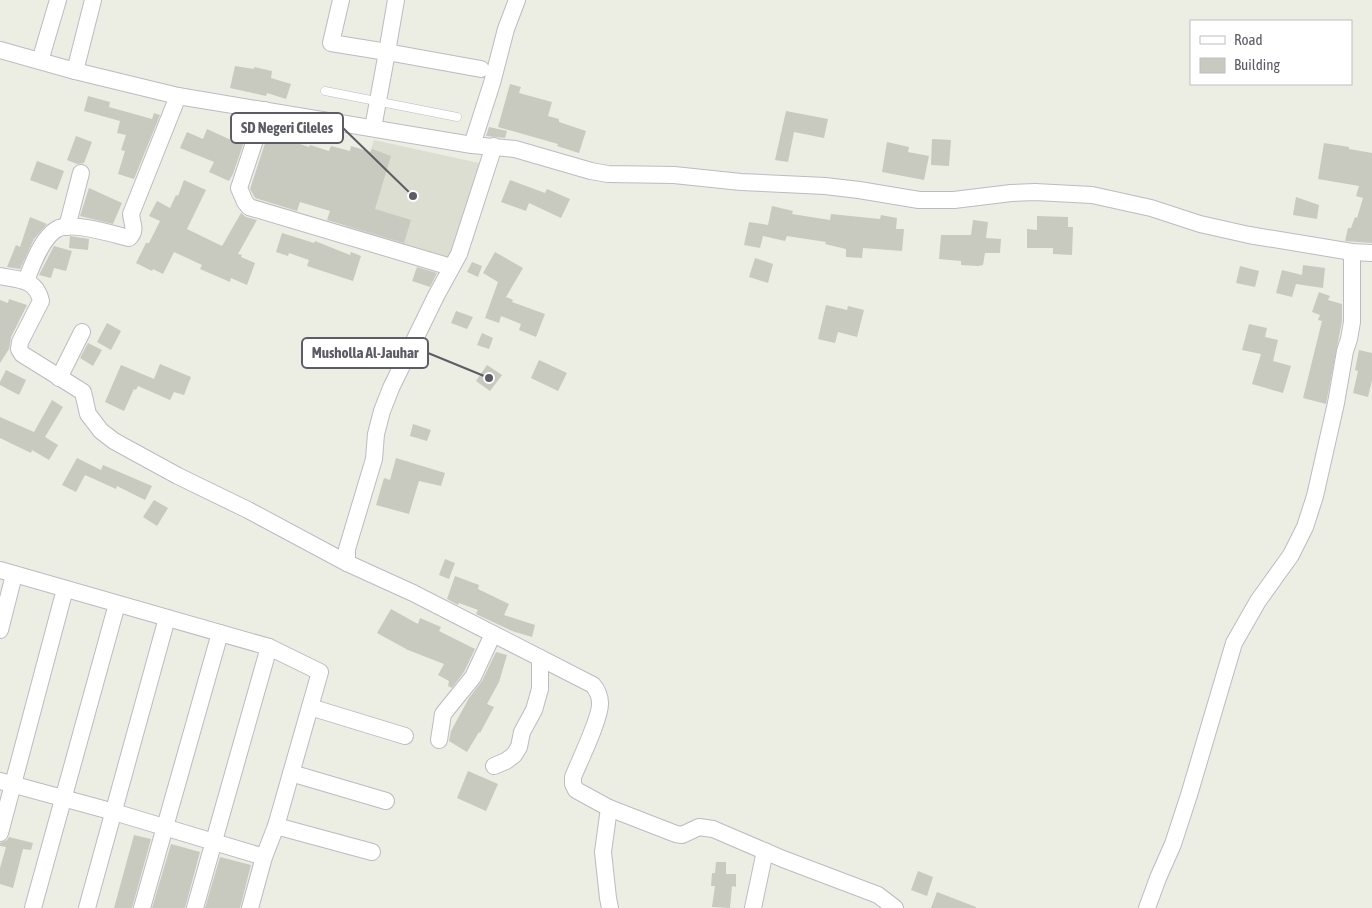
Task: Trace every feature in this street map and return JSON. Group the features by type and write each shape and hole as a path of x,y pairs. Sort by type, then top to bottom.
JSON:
{"street":[{"path":"40,61 58,0"},
{"path":"75,71 93,0"},
{"path":"341,0 331,43 480,69"},
{"path":"373,128 396,0"},
{"path":"472,145 492,83 506,29 517,0"},
{"path":"0,50 75,71 178,96 472,145 515,149 608,174 674,175 741,182 825,186 919,200 954,200 1035,192 1092,195 1151,208 1200,224 1249,235 1352,252 1372,253"},
{"path":"26,280 36,256 48,237 58,228 67,226 129,238 132,235 134,230 131,214 178,96"},
{"path":"265,110 239,188 249,207 451,267"},
{"path":"347,563 347,549 374,458 376,434 390,388 459,254 494,146"},
{"path":"67,226 81,173"},
{"path":"1147,908 1181,820 1234,643 1258,601 1291,555 1305,527 1315,496 1336,403 1345,351 1350,339 1352,322 1352,252"},
{"path":"0,276 26,280 39,293 41,301 21,339 19,349 22,354 83,392 88,414 101,431 114,441 347,563 413,593 593,685 597,691 600,704 595,723 573,777 573,784 576,790 608,808 682,835 699,827 712,829 878,895 895,908"},
{"path":"59,378 82,332"},
{"path":"0,630 7,572 269,647 320,672 276,826 264,857 250,908"},
{"path":"0,833 7,783 65,589"},
{"path":"32,908 117,604"},
{"path":"87,908 167,618"},
{"path":"142,908 220,633"},
{"path":"439,740 443,714 473,677 493,634"},
{"path":"196,908 269,647"},
{"path":"494,766 506,762 519,747 522,732 534,710 540,689 540,658"},
{"path":"310,707 405,736"},
{"path":"291,773 386,801"},
{"path":"7,783 114,812 264,857"},
{"path":"608,808 603,852 610,908"},
{"path":"276,826 372,852"},
{"path":"753,908 765,851"}],"lane":[{"path":"325,91 457,117"}],"shaded area":[{"path":"374,140 479,163 455,259 345,228"}],"building":[{"path":"235,66 254,69 254,67 272,71 271,78 291,84 286,99 267,93 266,96 230,88"},
{"path":"510,84 521,87 519,93 552,102 548,116 559,119 559,122 586,131 579,153 557,146 558,144 498,127"},
{"path":"88,96 110,102 109,107 152,119 154,113 160,115 134,179 118,174 125,151 121,150 126,135 117,133 120,121 84,111"},
{"path":"786,111 828,119 824,138 794,132 788,162 775,160"},
{"path":"489,127 507,131 505,138 486,136"},
{"path":"207,129 231,140 235,131 246,136 229,181 209,172 214,162 180,148 187,132 203,139"},
{"path":"268,134 289,144 291,141 329,151 331,146 350,151 351,146 371,152 372,149 391,156 375,209 411,220 404,243 327,220 330,211 300,202 297,211 255,198 250,189"},
{"path":"76,136 92,142 84,163 77,164 67,160"},
{"path":"932,139 951,140 949,166 931,165"},
{"path":"887,142 909,147 908,152 929,156 924,180 882,172"},
{"path":"1324,143 1372,153 1372,243 1345,241 1348,228 1351,228 1355,217 1357,218 1363,198 1356,196 1359,186 1318,179"},
{"path":"37,161 64,171 57,190 30,180"},
{"path":"184,180 206,190 187,229 222,246 241,213 246,217 257,220 238,254 255,263 247,285 231,278 230,282 200,269 202,265 174,252 163,274 136,263 160,221 149,216 157,201 170,208 176,195 178,196"},
{"path":"510,180 545,193 547,189 570,199 561,218 529,203 526,211 501,202"},
{"path":"89,188 122,203 113,224 80,216"},
{"path":"1296,197 1319,205 1317,219 1293,215"},
{"path":"772,206 793,211 792,214 830,220 831,214 880,219 881,215 897,218 896,229 904,229 902,251 863,248 862,258 846,257 846,249 825,244 826,242 787,236 785,241 763,236 760,248 744,245 749,222 768,225"},
{"path":"1037,216 1068,217 1068,227 1073,227 1072,255 1053,254 1053,248 1027,248 1027,229 1037,230"},
{"path":"30,217 47,224 34,239 20,269 7,267 16,245 20,247"},
{"path":"973,220 988,222 986,238 1001,239 1000,253 985,253 983,265 978,266 961,265 961,261 939,259 941,235 971,235"},
{"path":"282,233 314,243 315,241 350,255 351,252 361,256 353,281 307,266 309,260 289,253 288,256 276,252"},
{"path":"70,236 89,239 88,250 69,248"},
{"path":"54,246 72,251 66,271 54,268 51,278 39,275"},
{"path":"495,252 523,268 506,297 513,300 512,302 545,314 536,337 519,330 521,324 501,316 499,323 485,318 498,282 483,273"},
{"path":"755,258 773,264 768,283 749,277"},
{"path":"472,262 482,266 478,277 467,272"},
{"path":"1303,265 1325,268 1323,288 1296,284 1292,297 1276,293 1282,270 1302,275"},
{"path":"1240,266 1259,271 1255,287 1236,283"},
{"path":"417,267 437,273 430,287 412,281"},
{"path":"1319,292 1330,296 1328,300 1342,304 1342,321 1326,404 1303,398 1322,321 1318,320 1320,315 1312,312"},
{"path":"9,299 27,305 11,337 9,349 0,363 0,300 8,303"},
{"path":"826,305 847,310 848,306 864,310 857,337 838,332 835,343 818,339"},
{"path":"456,311 473,317 467,329 451,323"},
{"path":"107,323 121,331 111,350 97,342"},
{"path":"1249,324 1267,328 1265,337 1278,340 1273,361 1291,366 1283,393 1252,384 1261,354 1242,350"},
{"path":"482,333 493,338 489,349 477,345"},
{"path":"88,343 102,350 93,366 80,358"},
{"path":"1359,350 1372,353 1372,380 1368,397 1353,393 1358,371 1355,370"},
{"path":"539,360 567,373 558,391 531,378"},
{"path":"160,364 191,377 184,395 174,392 170,400 138,386 136,390 134,389 124,411 105,402 121,365 154,379"},
{"path":"487,365 502,375 490,391 476,381"},
{"path":"6,370 26,380 19,395 0,385"},
{"path":"52,400 63,407 45,437 58,445 49,460 32,450 31,453 0,438 0,417 34,432"},
{"path":"413,424 431,430 427,441 410,436"},
{"path":"77,458 101,470 103,465 152,486 145,500 117,486 116,489 85,475 76,492 62,485"},
{"path":"396,458 445,473 441,486 419,481 409,514 376,505 384,478 390,480"},
{"path":"154,500 168,508 157,526 143,517"},
{"path":"445,559 455,563 449,579 439,575"},
{"path":"455,576 479,585 478,589 509,604 504,615 535,625 532,637 512,631 476,614 478,610 459,603 458,605 447,599"},
{"path":"391,609 418,624 420,618 441,627 439,631 475,649 464,672 452,688 448,686 449,681 438,675 444,664 408,650 377,633"},
{"path":"496,652 507,655 499,682 487,704 494,707 467,752 449,741 451,731 469,698 482,681"},
{"path":"468,771 498,784 486,811 457,798"},
{"path":"134,835 151,839 132,908 114,908"},
{"path":"9,837 33,843 31,850 23,849 13,888 0,884 0,868 6,847 0,846 0,843"},
{"path":"171,844 200,852 185,908 152,908"},
{"path":"220,857 251,865 240,908 205,908"},
{"path":"716,862 726,862 726,874 736,874 736,887 732,886 730,908 712,907 715,886 711,886 712,873 715,873"},
{"path":"918,871 933,877 927,896 911,890"},
{"path":"937,892 976,907 976,908 931,908"}],"place":[{"name":"SD Negeri Cileles","path":"413,196"},
{"name":"Musholla Al-Jauhar","path":"489,378"}]}
